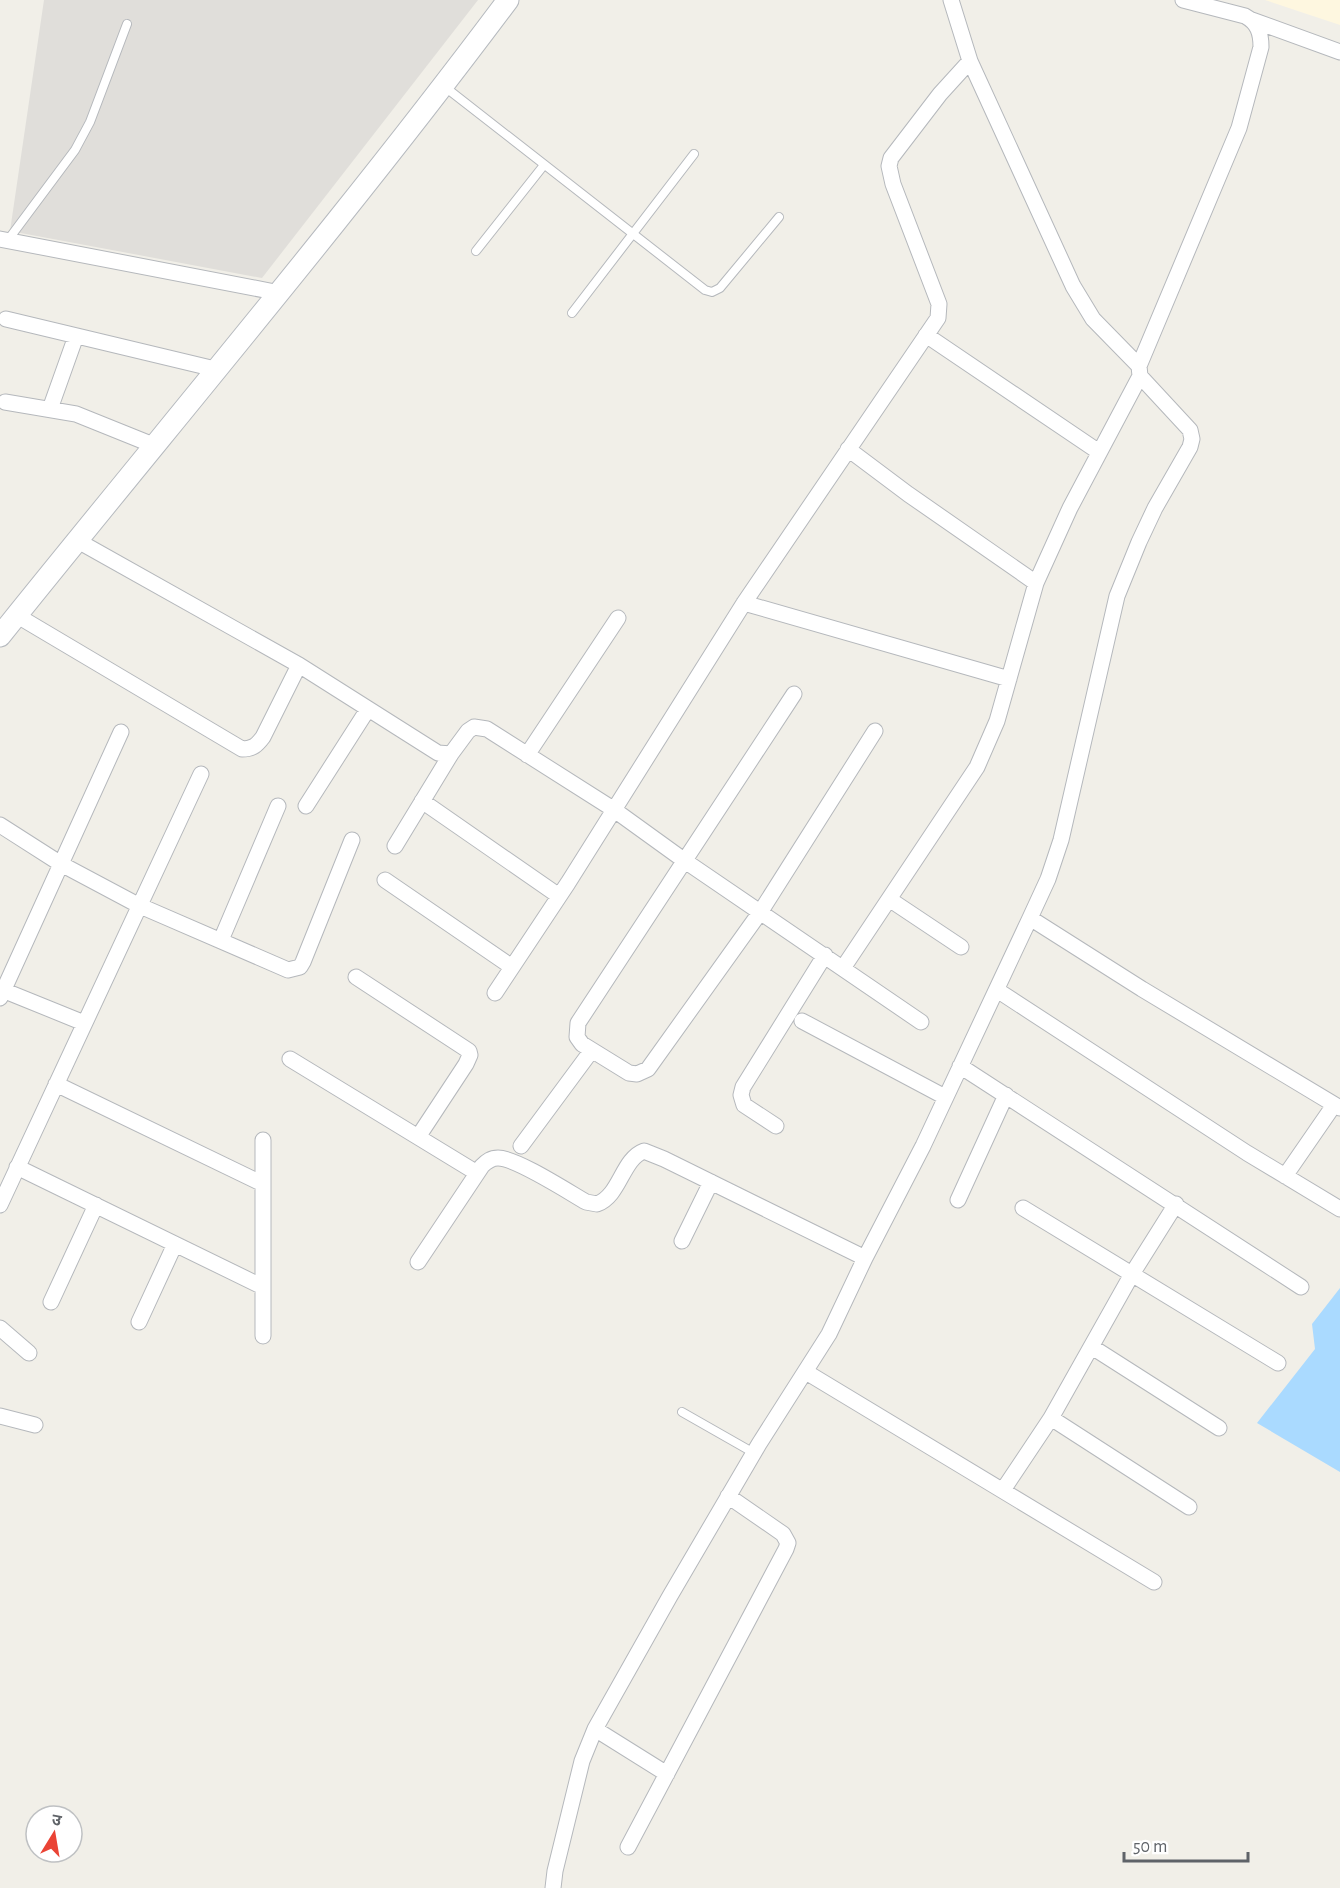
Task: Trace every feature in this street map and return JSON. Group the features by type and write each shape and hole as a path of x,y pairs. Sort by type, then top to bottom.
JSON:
{"street":[{"path":"0,636 215,369 280,293 444,86 508,0"},
{"path":"553,1888 555,1871 582,1761 595,1729 728,1496 830,1334 865,1258 923,1146 1048,879 1061,840 1117,596 1138,542 1191,443 1190,430 1104,332 1076,293 970,61 951,0"},
{"path":"1183,0 1245,16 1340,52"},
{"path":"843,968 977,767 998,722 1036,583 1070,508 1140,371 1242,119 1261,47 1257,25 1252,20"},
{"path":"495,993 744,603 938,318 939,304 893,183 889,166 900,143 970,61"},
{"path":"4,239 280,293"},
{"path":"6,320 215,369"},
{"path":"926,335 1099,452"},
{"path":"50,409 76,336"},
{"path":"6,402 76,414 153,445"},
{"path":"848,449 908,494 1036,583"},
{"path":"78,541 299,665 438,753 451,754"},
{"path":"744,603 1009,679"},
{"path":"16,615 242,749 256,746 263,737 299,665"},
{"path":"527,755 618,618"},
{"path":"794,694 578,1023 577,1037 582,1044 629,1073 637,1074 648,1069 761,911 874,731"},
{"path":"306,806 368,709"},
{"path":"395,846 451,754 468,731 474,727 487,729 613,809 685,861 921,1022"},
{"path":"84,1023 1,992 120,732"},
{"path":"0,1205 201,774"},
{"path":"422,801 559,896"},
{"path":"221,940 278,806"},
{"path":"0,825 61,864 138,905 288,970 300,967 352,840"},
{"path":"385,880 512,967"},
{"path":"889,899 961,947"},
{"path":"1030,918 1337,1107 1285,1176"},
{"path":"776,1126 744,1105 741,1095 742,1087 825,955"},
{"path":"356,977 469,1051 470,1055 466,1064 418,1137"},
{"path":"997,990 1182,1112 1340,1209"},
{"path":"802,1021 945,1097"},
{"path":"521,1146 592,1050"},
{"path":"290,1059 477,1173"},
{"path":"960,1066 1301,1287"},
{"path":"56,1084 263,1184"},
{"path":"958,1200 1006,1095"},
{"path":"262,1140 263,1336"},
{"path":"418,1262 477,1173 489,1160 496,1158 512,1161 586,1202 597,1204 607,1198 634,1157 644,1151 865,1258"},
{"path":"17,1167 263,1287"},
{"path":"682,1241 711,1182"},
{"path":"1003,1490 1051,1418 1132,1274 1176,1204"},
{"path":"51,1302 96,1205"},
{"path":"1023,1208 1278,1363"},
{"path":"139,1322 175,1244"},
{"path":"0,1328 29,1353"},
{"path":"1092,1347 1219,1428"},
{"path":"806,1372 1154,1582"},
{"path":"0,1416 34,1425"},
{"path":"1051,1418 1189,1507"},
{"path":"628,1847 788,1543 783,1534 728,1496"},
{"path":"595,1729 667,1774"}],"lane":[{"path":"4,239 75,150 90,122 127,24"},
{"path":"444,86 698,287 711,292 720,288 779,217"},
{"path":"572,312 694,154"},
{"path":"476,251 544,165"},
{"path":"682,1412 754,1453"}],"shaded area":[{"path":"44,0 478,0 262,278 10,231"},
{"path":"1265,0 1340,0 1340,25"}],"water":[{"path":"1340,1288 1340,1472 1257,1423 1315,1349 1312,1324"}]}
